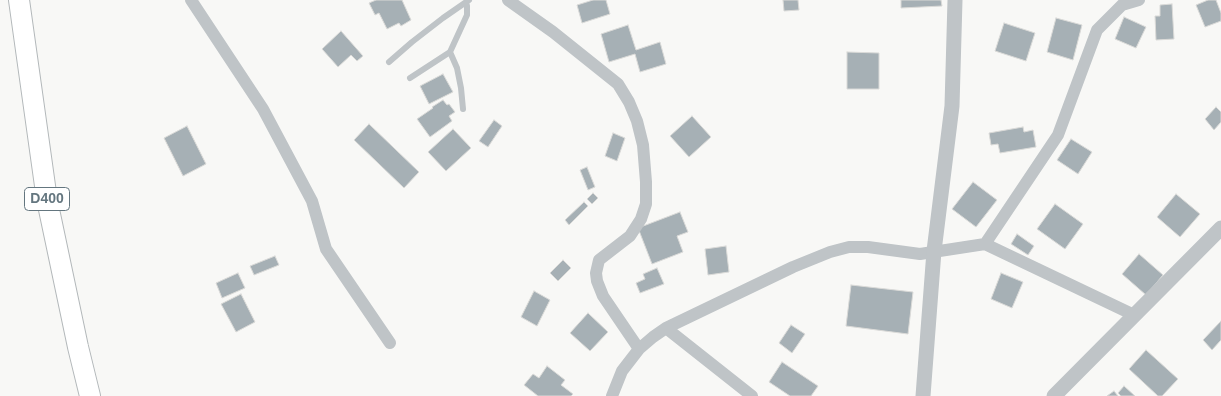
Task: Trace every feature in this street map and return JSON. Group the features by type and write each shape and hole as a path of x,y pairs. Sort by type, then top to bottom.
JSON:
{"highway":[{"name":"D400","path":"19,0 47,200 90,396"}],"street":[{"path":"191,0 263,109 312,201 326,249 390,343"},
{"path":"508,0 553,32 618,84 629,102 637,121 643,145 646,204 641,219 630,236 599,260 596,273 600,289 639,349"},
{"path":"922,396 934,251 952,106 954,0"},
{"path":"985,244 1058,135 1097,30 1122,5 1139,0"},
{"path":"1054,396 1221,228"},
{"path":"612,396 622,371 639,349 666,328 794,267 830,252 849,248 868,247 920,254 985,244 1134,315"},
{"path":"666,328 752,396"}],"lane":[{"path":"410,78 450,52 467,16 468,1"},
{"path":"389,62 443,18 468,1"},
{"path":"450,52 457,68 463,109"}],"building":[{"path":"376,0 402,0 411,20 401,26 399,23 387,29 379,13 375,15 369,3"},
{"path":"593,0 606,0 610,14 582,23 577,5"},
{"path":"783,0 798,0 799,10 784,11"},
{"path":"901,0 941,0 942,6 901,8"},
{"path":"1208,0 1216,0 1221,13 1221,21 1205,27 1196,5"},
{"path":"1172,4 1174,39 1156,40 1155,16 1160,16 1160,5"},
{"path":"1124,17 1146,27 1136,48 1115,39"},
{"path":"1056,18 1082,25 1073,60 1047,52"},
{"path":"1004,23 1035,33 1026,61 995,51"},
{"path":"628,25 636,50 660,42 666,64 640,72 635,54 609,62 601,34"},
{"path":"341,31 363,56 357,61 351,55 338,67 322,49"},
{"path":"847,52 879,53 879,89 847,89"},
{"path":"443,74 453,92 429,104 420,86"},
{"path":"443,100 455,112 449,116 452,121 430,137 417,119"},
{"path":"1216,107 1221,112 1221,122 1214,130 1205,119"},
{"path":"692,116 711,137 689,157 670,136"},
{"path":"494,120 502,126 488,147 479,141"},
{"path":"369,124 419,172 404,188 354,140"},
{"path":"187,126 206,164 183,176 164,138"},
{"path":"1023,127 1024,132 1033,130 1036,147 1000,153 998,144 991,145 989,133"},
{"path":"453,129 471,148 446,171 428,152"},
{"path":"613,133 625,138 617,161 605,156"},
{"path":"1071,139 1092,152 1078,174 1057,160"},
{"path":"587,167 595,187 588,190 580,170"},
{"path":"973,182 997,200 976,227 952,209"},
{"path":"593,193 598,198 592,204 587,199"},
{"path":"1176,194 1200,214 1180,237 1157,217"},
{"path":"584,202 588,206 569,225 565,220"},
{"path":"1055,204 1083,224 1065,249 1037,229"},
{"path":"680,212 688,232 677,236 683,252 652,264 638,228"},
{"path":"1017,234 1034,246 1028,255 1011,244"},
{"path":"726,246 729,272 708,275 705,249"},
{"path":"1139,254 1163,275 1146,295 1122,274"},
{"path":"275,256 279,265 254,275 250,266"},
{"path":"563,260 571,268 558,281 550,273"},
{"path":"657,268 664,284 640,293 636,283 645,279 643,274"},
{"path":"238,273 245,288 222,298 216,283"},
{"path":"1001,273 1023,282 1012,308 991,299"},
{"path":"851,285 913,292 908,334 846,326"},
{"path":"534,291 550,300 537,326 521,317"},
{"path":"241,294 255,322 236,332 221,304"},
{"path":"588,313 608,332 590,351 570,333"},
{"path":"1221,321 1221,340 1212,350 1203,340"},
{"path":"791,325 805,334 792,353 779,343"},
{"path":"1146,350 1178,379 1162,396 1158,396 1129,369"},
{"path":"782,362 818,386 811,396 790,396 769,382"},
{"path":"547,366 565,380 561,385 573,394 571,396 538,396 524,385 533,374 539,378"},
{"path":"1124,386 1135,396 1121,396 1118,393"},
{"path":"1114,391 1118,396 1107,396"}]}
